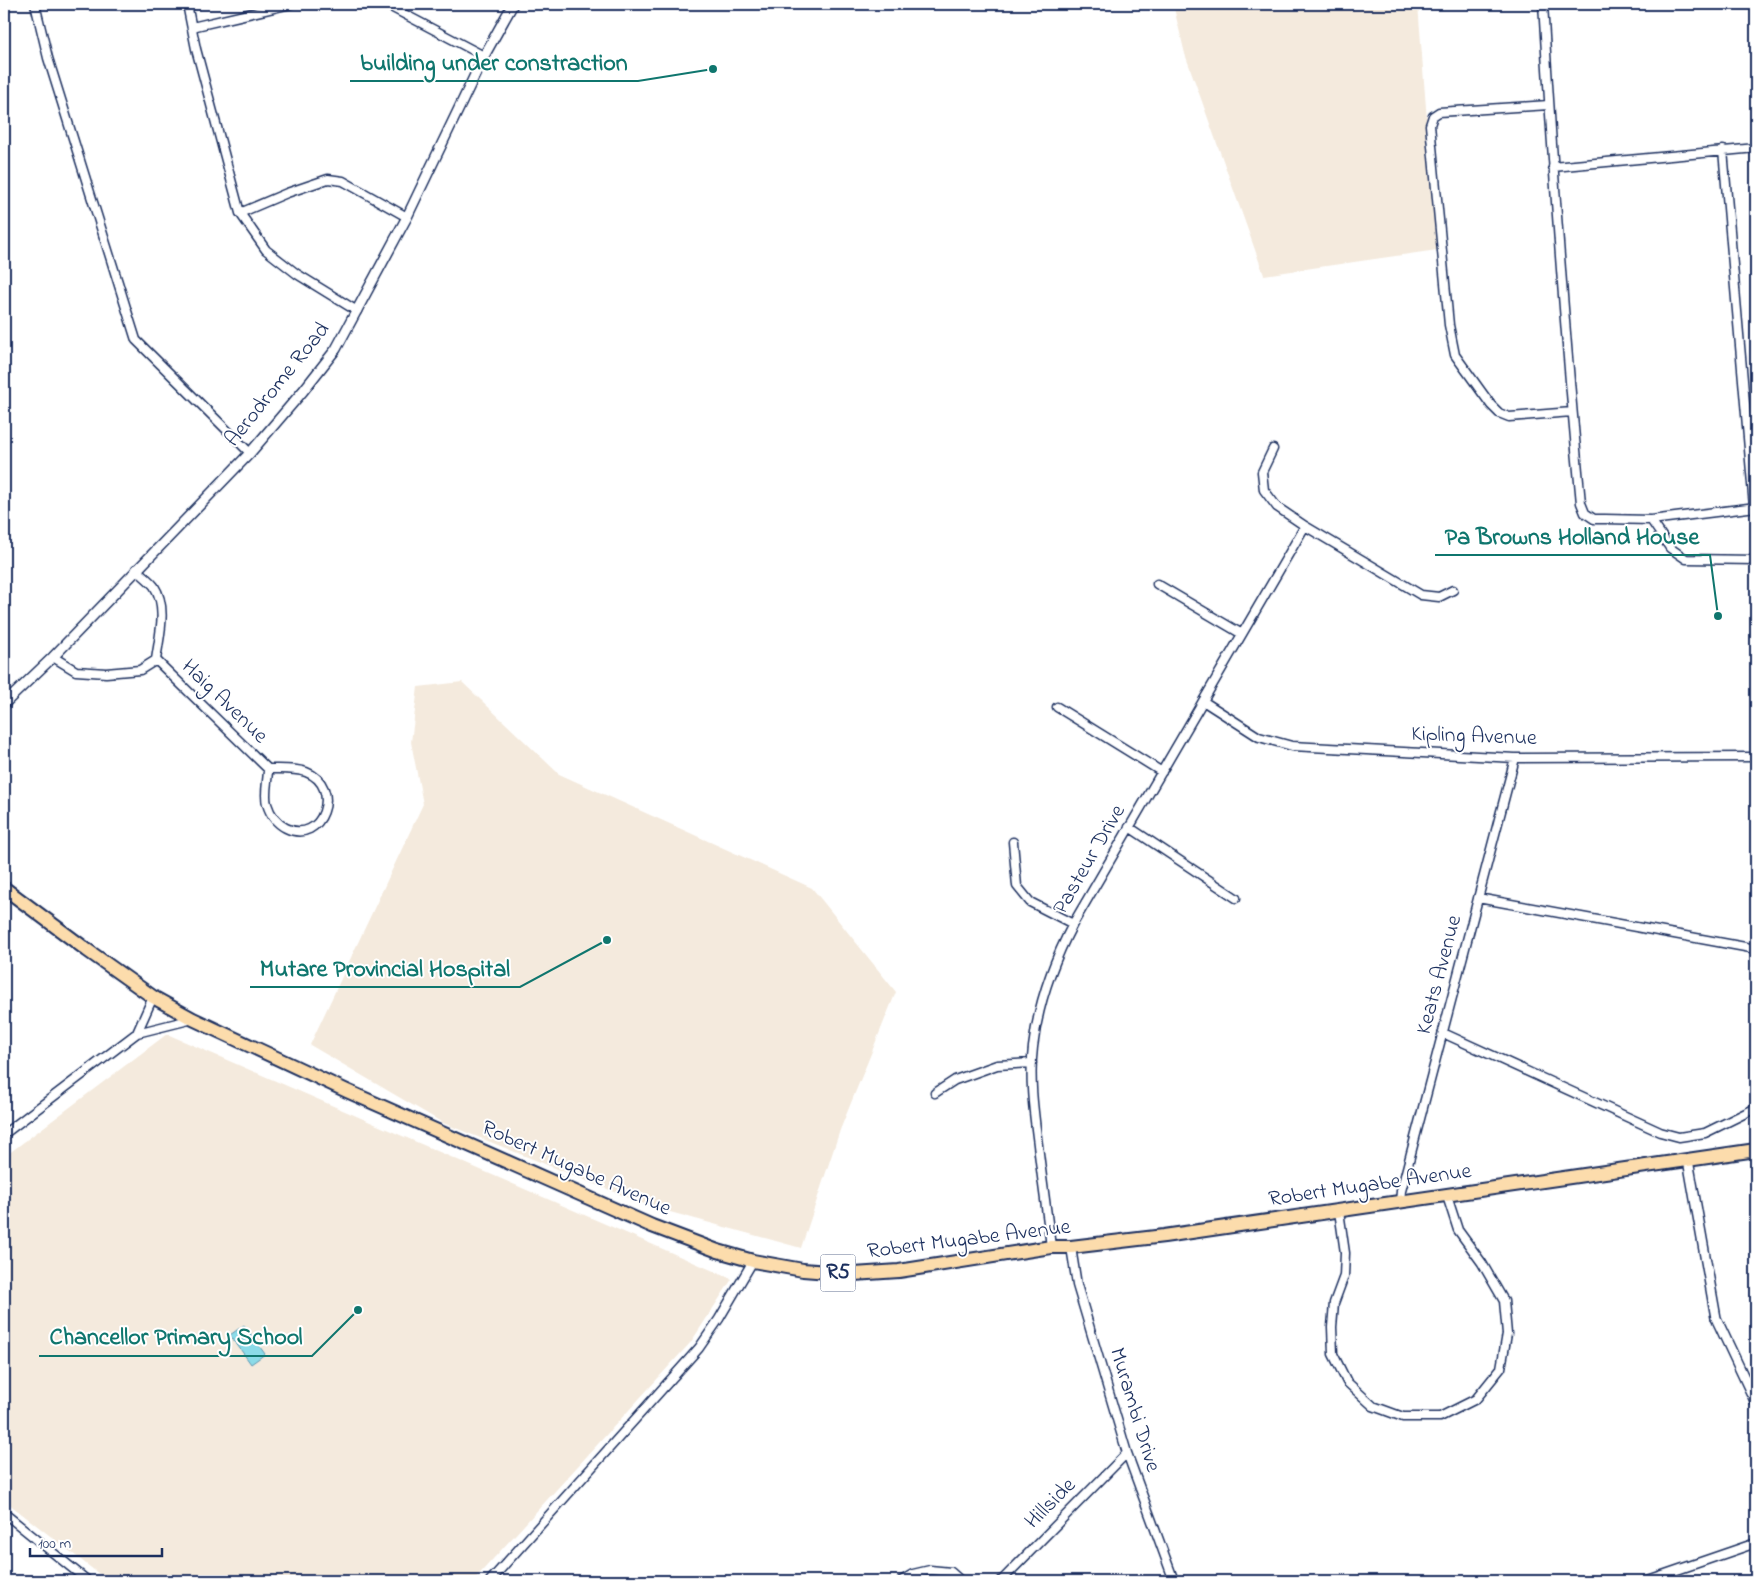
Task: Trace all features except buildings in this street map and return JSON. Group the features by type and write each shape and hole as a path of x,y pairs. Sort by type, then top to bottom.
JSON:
{"highway":[{"name":"Robert Mugabe Avenue","path":"4,888 153,997 193,1019 347,1091 652,1226 753,1261 803,1270 854,1274 898,1271 1051,1248 1071,1247 1448,1196 1756,1150"}],"street":[{"path":"35,4 48,58 136,340 250,453"},
{"path":"187,4 196,50 240,213 266,250 297,274 357,311"},
{"path":"192,27 291,4"},
{"path":"385,4 484,56"},
{"name":"Aerodrome Road","path":"4,704 53,657 250,453 336,349 407,217 484,56 513,4"},
{"path":"1543,4 1553,167 1581,503 1585,513 1594,519 1651,520 1755,507 1723,150"},
{"path":"1549,105 1439,112 1433,116 1430,125 1449,325 1455,355 1490,405 1499,413 1509,417 1572,412"},
{"path":"1553,167 1756,148"},
{"path":"240,213 287,193 328,180 343,181 407,217"},
{"path":"1273,449 1262,472 1264,490 1277,507 1305,526 1420,595 1439,597 1453,590"},
{"path":"1651,520 1670,548 1686,559 1756,560"},
{"name":"Pasteur Drive","path":"1051,1248 1032,1092 1032,1063 1033,1046 1042,1001 1060,948 1072,924 1305,526"},
{"path":"53,657 76,671 106,673 140,670 156,660 162,618 160,600 154,586 136,569"},
{"path":"1157,584 1242,634"},
{"name":"Haig Avenue","path":"156,660 268,769 306,772 315,777 325,790 327,804 321,819 310,828 299,832 276,822 267,803 268,769"},
{"name":"Kipling Avenue","path":"1203,701 1259,737 1292,746 1515,758 1756,757"},
{"path":"1057,707 1162,772"},
{"name":"Keats Avenue","path":"1400,1202 1401,1191 1515,758"},
{"path":"1129,827 1236,898"},
{"path":"1013,842 1017,886 1030,902 1072,924"},
{"path":"1478,898 1756,949"},
{"path":"137,1033 153,997"},
{"path":"4,1134 137,1033 193,1019"},
{"path":"1443,1033 1660,1132 1679,1137 1705,1134 1756,1108"},
{"path":"935,1093 955,1080 997,1065 1032,1063"},
{"path":"1688,1160 1716,1318 1756,1403"},
{"path":"1339,1211 1345,1253 1344,1276 1334,1303 1332,1327 1333,1354 1347,1382 1373,1406 1403,1417 1440,1417 1476,1399 1501,1368 1507,1334 1504,1301 1482,1263 1458,1230 1448,1196"},
{"name":"Murambi Drive","path":"1071,1247 1077,1285 1127,1453 1174,1581"},
{"path":"490,1581 699,1348 719,1319 753,1261"},
{"name":"Hillside","path":"1000,1581 1127,1453"},
{"path":"4,1513 88,1581"},
{"path":"1644,1581 1756,1543"},
{"path":"901,1581 912,1574 930,1570 952,1572 960,1581"}],"shaded area":[{"path":"1173,4 1418,4 1437,250 1264,275 1185,54"},
{"path":"462,682 559,774 812,888 896,992 840,1130 801,1248 652,1207 443,1123 310,1045 423,804 411,742 418,687"},
{"path":"167,1034 732,1279 691,1342 473,1581 108,1581 4,1500 4,1157"}],"water":[{"path":"244,1325 265,1354 251,1364 230,1335"}],"place":[{"name":"building under constraction","path":"713,69"},
{"name":"Pa Browns Holland House","path":"1718,616"},
{"name":"Mutare Provincial Hospital","path":"607,940"},
{"name":"Chancellor Primary School","path":"358,1310"}]}
